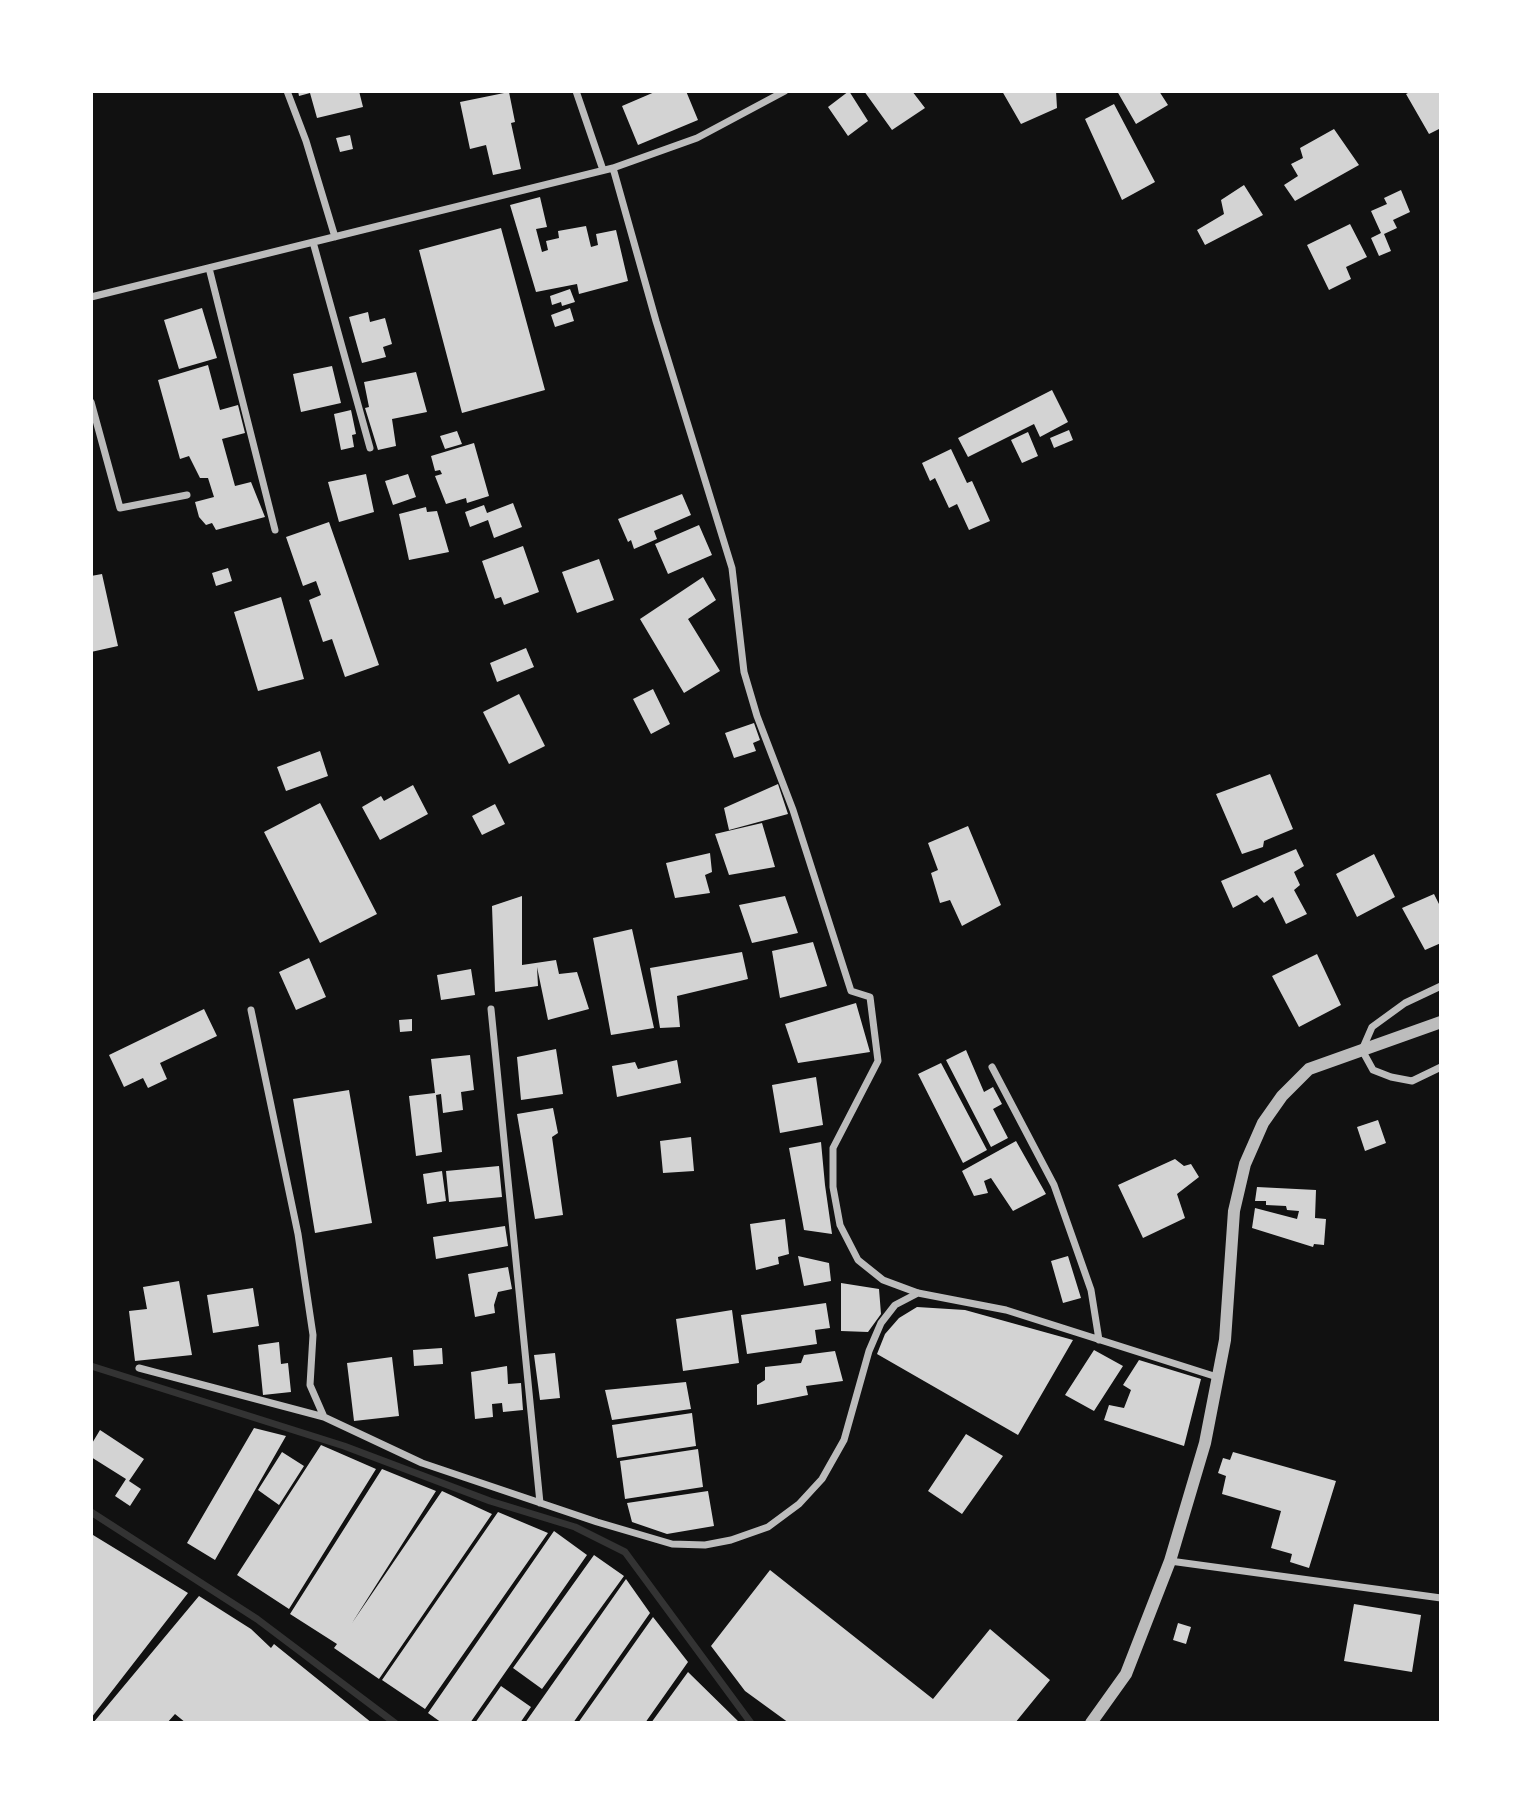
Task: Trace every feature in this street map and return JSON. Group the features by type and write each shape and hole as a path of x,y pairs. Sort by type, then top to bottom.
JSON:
{"street":[{"path":"286,91 306,141 335,237"},
{"path":"576,91 603,170"},
{"path":"91,297 613,168 697,138 785,91"},
{"path":"613,168 656,321 732,568 744,672 757,716 793,810 851,991 870,997 878,1060 833,1148 833,1187 840,1226 858,1260 883,1280 918,1293 1006,1310 1217,1377"},
{"path":"313,242 370,449"},
{"path":"209,268 275,530"},
{"path":"91,402 120,508 187,495"},
{"path":"1362,1050 1372,1027 1405,1003 1441,986"},
{"path":"491,1009 540,1503"},
{"path":"251,1010 298,1234 313,1335 310,1385 324,1417"},
{"path":"1091,1723 1126,1674 1170,1561 1205,1443 1224,1340 1234,1211 1245,1164 1263,1123 1282,1096 1309,1069 1441,1022"},
{"path":"1362,1050 1373,1070 1391,1077 1412,1081 1441,1068"},
{"path":"992,1067 1054,1185 1091,1290 1099,1340"},
{"path":"139,1368 324,1417 422,1463 540,1503 672,1544 705,1545 732,1540 768,1527 799,1504 822,1479 844,1440 869,1351 881,1323 895,1306 918,1293"},
{"path":"1170,1561 1441,1598"}],"building":[{"path":"298,91 359,91 363,107 317,118 310,93 299,96"},
{"path":"657,91 686,91 698,120 638,145 622,106"},
{"path":"849,91 868,121 848,136 828,107"},
{"path":"864,91 912,91 925,108 892,130"},
{"path":"1002,91 1056,91 1057,108 1021,124"},
{"path":"1117,91 1159,91 1168,105 1136,124"},
{"path":"1412,91 1441,91 1441,128 1429,134 1406,94"},
{"path":"509,92 515,122 511,123 521,169 493,175 486,145 470,149 460,102"},
{"path":"1114,104 1155,182 1122,200 1085,119"},
{"path":"1334,129 1359,165 1295,201 1284,185 1298,176 1291,164 1303,158 1300,148"},
{"path":"350,135 353,149 340,152 336,138"},
{"path":"1244,185 1263,215 1205,245 1197,230 1224,214 1221,200"},
{"path":"1401,190 1410,212 1393,220 1397,228 1384,234 1391,251 1379,256 1371,238 1381,233 1371,211 1387,204 1384,198"},
{"path":"540,197 547,227 536,229 542,252 548,250 546,241 559,238 558,231 586,226 591,247 598,245 596,234 616,230 628,281 579,294 577,284 536,292 510,205"},
{"path":"1350,224 1367,257 1346,267 1351,279 1329,290 1307,245"},
{"path":"501,228 545,390 462,413 419,250"},
{"path":"570,289 575,302 562,306 561,302 552,305 550,296"},
{"path":"202,308 217,358 179,369 164,320"},
{"path":"570,308 574,321 555,327 551,315"},
{"path":"368,312 370,322 385,318 392,344 383,347 386,357 362,363 349,317"},
{"path":"208,365 220,410 238,405 245,433 222,439 235,486 251,482 265,517 216,530 212,523 206,525 199,517 195,502 214,497 208,478 200,478 189,456 180,459 158,380"},
{"path":"332,366 341,403 301,412 293,374"},
{"path":"416,372 427,412 392,419 396,446 378,450 365,408 369,407 364,382"},
{"path":"1052,390 1068,422 1040,437 1034,424 968,457 958,438"},
{"path":"351,410 356,434 352,435 354,447 341,450 334,414"},
{"path":"1069,430 1073,440 1054,448 1050,438"},
{"path":"457,431 462,444 445,449 440,436"},
{"path":"1028,432 1038,456 1022,463 1011,440"},
{"path":"474,443 489,496 467,503 466,498 446,504 435,476 442,474 440,470 435,471 431,456"},
{"path":"951,449 967,483 972,481 990,521 969,530 957,504 949,508 935,478 930,481 922,463"},
{"path":"366,474 374,512 339,522 328,482"},
{"path":"408,474 416,497 393,505 385,481"},
{"path":"682,494 691,515 654,531 657,539 634,549 618,519"},
{"path":"513,503 522,527 494,538 488,520 470,527 465,512 484,505 487,513"},
{"path":"426,507 427,512 437,511 449,552 409,560 399,514"},
{"path":"329,522 379,665 345,677 332,639 323,642 309,600 321,595 316,581 303,586 286,537"},
{"path":"699,525 712,555 668,574 655,544"},
{"path":"523,546 539,592 504,605 501,597 495,599 482,561"},
{"path":"599,559 614,600 577,613 562,572"},
{"path":"228,568 232,581 216,586 212,573"},
{"path":"102,574 118,646 91,652 91,576"},
{"path":"703,577 716,600 688,619 720,671 684,693 640,619"},
{"path":"281,597 304,679 258,691 234,612"},
{"path":"526,648 534,667 497,682 490,663"},
{"path":"653,689 670,724 651,734 633,699"},
{"path":"519,694 545,746 509,764 483,712"},
{"path":"754,723 760,740 753,743 756,751 734,758 725,733"},
{"path":"320,751 328,776 286,791 277,767"},
{"path":"1270,774 1293,829 1264,841 1263,847 1242,854 1216,794"},
{"path":"778,784 788,814 729,830 724,808"},
{"path":"413,785 428,814 380,840 362,807 381,796 384,801"},
{"path":"320,803 377,914 320,943 264,832"},
{"path":"495,804 505,824 482,835 472,816"},
{"path":"762,823 775,867 729,875 715,834"},
{"path":"968,826 1001,905 962,926 950,900 940,903 931,873 938,870 928,843"},
{"path":"1296,849 1304,866 1294,872 1300,885 1294,890 1307,914 1286,924 1273,897 1264,903 1257,895 1233,908 1221,881"},
{"path":"710,853 712,872 705,875 710,893 675,898 666,863"},
{"path":"1374,854 1395,897 1357,917 1336,874"},
{"path":"1434,894 1441,908 1441,943 1425,950 1402,908"},
{"path":"522,896 522,965 556,960 559,974 577,972 589,1009 548,1020 537,967 538,986 495,992 492,906"},
{"path":"785,896 798,933 752,943 739,905"},
{"path":"632,929 654,1028 611,1035 593,938"},
{"path":"813,942 827,986 780,998 772,951"},
{"path":"742,952 748,979 677,996 680,1027 660,1028 650,968"},
{"path":"1317,954 1341,1005 1299,1027 1272,976"},
{"path":"309,958 326,997 296,1010 279,972"},
{"path":"471,969 475,995 441,1000 437,975"},
{"path":"856,1003 870,1052 798,1063 785,1024"},
{"path":"204,1009 217,1036 160,1063 167,1079 148,1088 143,1078 124,1087 109,1055"},
{"path":"412,1019 412,1031 400,1032 399,1020"},
{"path":"556,1049 563,1094 521,1100 517,1057"},
{"path":"966,1050 984,1092 993,1087 1002,1104 993,1109 1008,1138 991,1147 946,1060"},
{"path":"470,1055 474,1090 461,1092 463,1110 443,1113 441,1094 436,1095 442,1152 416,1156 409,1096 435,1093 431,1059"},
{"path":"677,1060 681,1083 617,1097 612,1066 635,1062 638,1069"},
{"path":"941,1063 987,1150 963,1163 918,1074"},
{"path":"816,1077 823,1125 780,1133 772,1085"},
{"path":"349,1090 372,1223 315,1233 293,1099"},
{"path":"553,1108 558,1133 552,1137 563,1215 535,1219 517,1114"},
{"path":"1378,1120 1386,1143 1365,1151 1357,1127"},
{"path":"691,1137 694,1171 663,1173 660,1141"},
{"path":"1016,1141 1046,1194 1013,1211 991,1178 984,1181 988,1193 974,1196 962,1171"},
{"path":"821,1142 832,1234 804,1230 789,1148"},
{"path":"1175,1159 1184,1166 1191,1164 1199,1177 1177,1194 1185,1218 1143,1238 1118,1185"},
{"path":"499,1166 502,1197 449,1202 446,1171"},
{"path":"442,1171 446,1201 427,1204 423,1174"},
{"path":"1257,1187 1316,1190 1315,1218 1326,1219 1324,1245 1314,1244 1313,1247 1252,1228 1255,1208 1297,1219 1299,1211 1287,1210 1286,1206 1266,1205 1266,1201 1255,1201"},
{"path":"785,1219 789,1254 778,1257 779,1264 756,1270 750,1224"},
{"path":"505,1226 508,1246 436,1259 433,1237"},
{"path":"798,1256 829,1263 831,1281 804,1286"},
{"path":"1068,1256 1081,1298 1063,1303 1051,1261"},
{"path":"508,1267 512,1289 498,1292 494,1305 495,1313 475,1317 468,1274"},
{"path":"179,1281 192,1355 135,1361 129,1311 147,1309 143,1287"},
{"path":"841,1283 879,1289 881,1314 868,1332 841,1331"},
{"path":"253,1288 259,1326 213,1333 207,1295"},
{"path":"826,1303 830,1328 815,1330 817,1344 747,1354 741,1315"},
{"path":"917,1307 965,1310 1073,1340 1018,1435 877,1354 885,1334 899,1318"},
{"path":"732,1310 739,1363 683,1371 676,1319"},
{"path":"279,1342 281,1364 288,1363 291,1392 263,1395 258,1345"},
{"path":"442,1348 443,1364 414,1366 413,1350"},
{"path":"1094,1350 1123,1366 1094,1411 1065,1395"},
{"path":"835,1351 843,1381 806,1386 808,1395 757,1405 757,1385 765,1380 765,1367 801,1363 804,1355"},
{"path":"555,1353 560,1398 540,1400 534,1355"},
{"path":"392,1357 399,1416 354,1421 347,1363"},
{"path":"1139,1360 1201,1379 1184,1446 1104,1420 1109,1405 1124,1408 1131,1390 1123,1385"},
{"path":"507,1366 508,1384 521,1383 523,1410 503,1412 502,1403 492,1404 493,1417 475,1419 471,1372"},
{"path":"686,1382 691,1409 612,1420 605,1390"},
{"path":"692,1413 696,1446 617,1458 612,1425"},
{"path":"254,1428 286,1436 215,1560 187,1543"},
{"path":"100,1430 144,1459 129,1481 141,1489 130,1506 115,1496 126,1479 91,1457 91,1445"},
{"path":"966,1434 1003,1456 962,1514 928,1491"},
{"path":"321,1445 376,1469 289,1609 237,1575"},
{"path":"698,1449 703,1487 625,1499 620,1461"},
{"path":"282,1452 304,1466 279,1505 258,1490"},
{"path":"1233,1452 1336,1481 1309,1568 1290,1562 1292,1554 1271,1548 1281,1511 1222,1494 1226,1476 1218,1473 1223,1458 1230,1460"},
{"path":"382,1469 436,1491 352,1623 442,1491 492,1514 379,1679 334,1648 337,1644 290,1614"},
{"path":"708,1491 714,1526 667,1534 632,1522 627,1503"},
{"path":"498,1512 548,1533 425,1709 382,1680"},
{"path":"554,1531 587,1555 470,1723 442,1723 428,1713"},
{"path":"93,1535 188,1593 91,1718 91,1537"},
{"path":"594,1555 624,1576 542,1689 513,1668"},
{"path":"770,1570 933,1699 990,1629 1050,1680 1015,1723 789,1723 745,1691 711,1646"},
{"path":"626,1579 650,1613 573,1723 525,1723"},
{"path":"199,1596 251,1629 271,1648 274,1644 372,1723 186,1723 175,1714 167,1723 93,1723"},
{"path":"1354,1604 1421,1615 1412,1672 1344,1661"},
{"path":"653,1617 688,1662 645,1723 578,1723"},
{"path":"1178,1623 1191,1627 1186,1644 1173,1640"},
{"path":"688,1672 740,1723 651,1723"},
{"path":"501,1686 531,1707 520,1723 475,1723"}],"waterway":[{"path":"91,1366 344,1446 490,1501 575,1527 625,1552 751,1723"},
{"path":"91,1512 257,1619 395,1723"}]}
